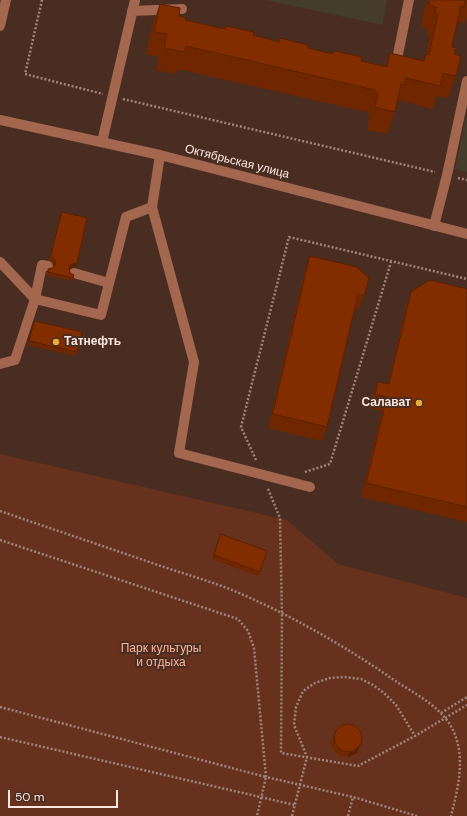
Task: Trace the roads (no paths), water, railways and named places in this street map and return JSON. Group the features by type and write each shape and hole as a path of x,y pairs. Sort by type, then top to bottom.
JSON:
{"street":[{"path":"0,26 6,0"},
{"path":"102,142 135,0"},
{"path":"398,59 409,0"},
{"path":"132,11 182,9"},
{"path":"434,226 447,175 467,80"},
{"name":"Октябрьская улица","path":"0,120 160,155 467,234"},
{"path":"160,155 152,207 194,362 179,453 310,487"},
{"path":"0,262 35,299 101,315 108,283 126,218 152,207"},
{"path":"0,364 15,360 35,299 42,265 48,266"},
{"path":"74,273 108,283"}],"place":[{"name":"Татнефть","path":"56,342"},
{"name":"Салават","path":"419,403"}],"park label":[{"name":"Парк культуры и отдыха","path":"161,656"}]}
